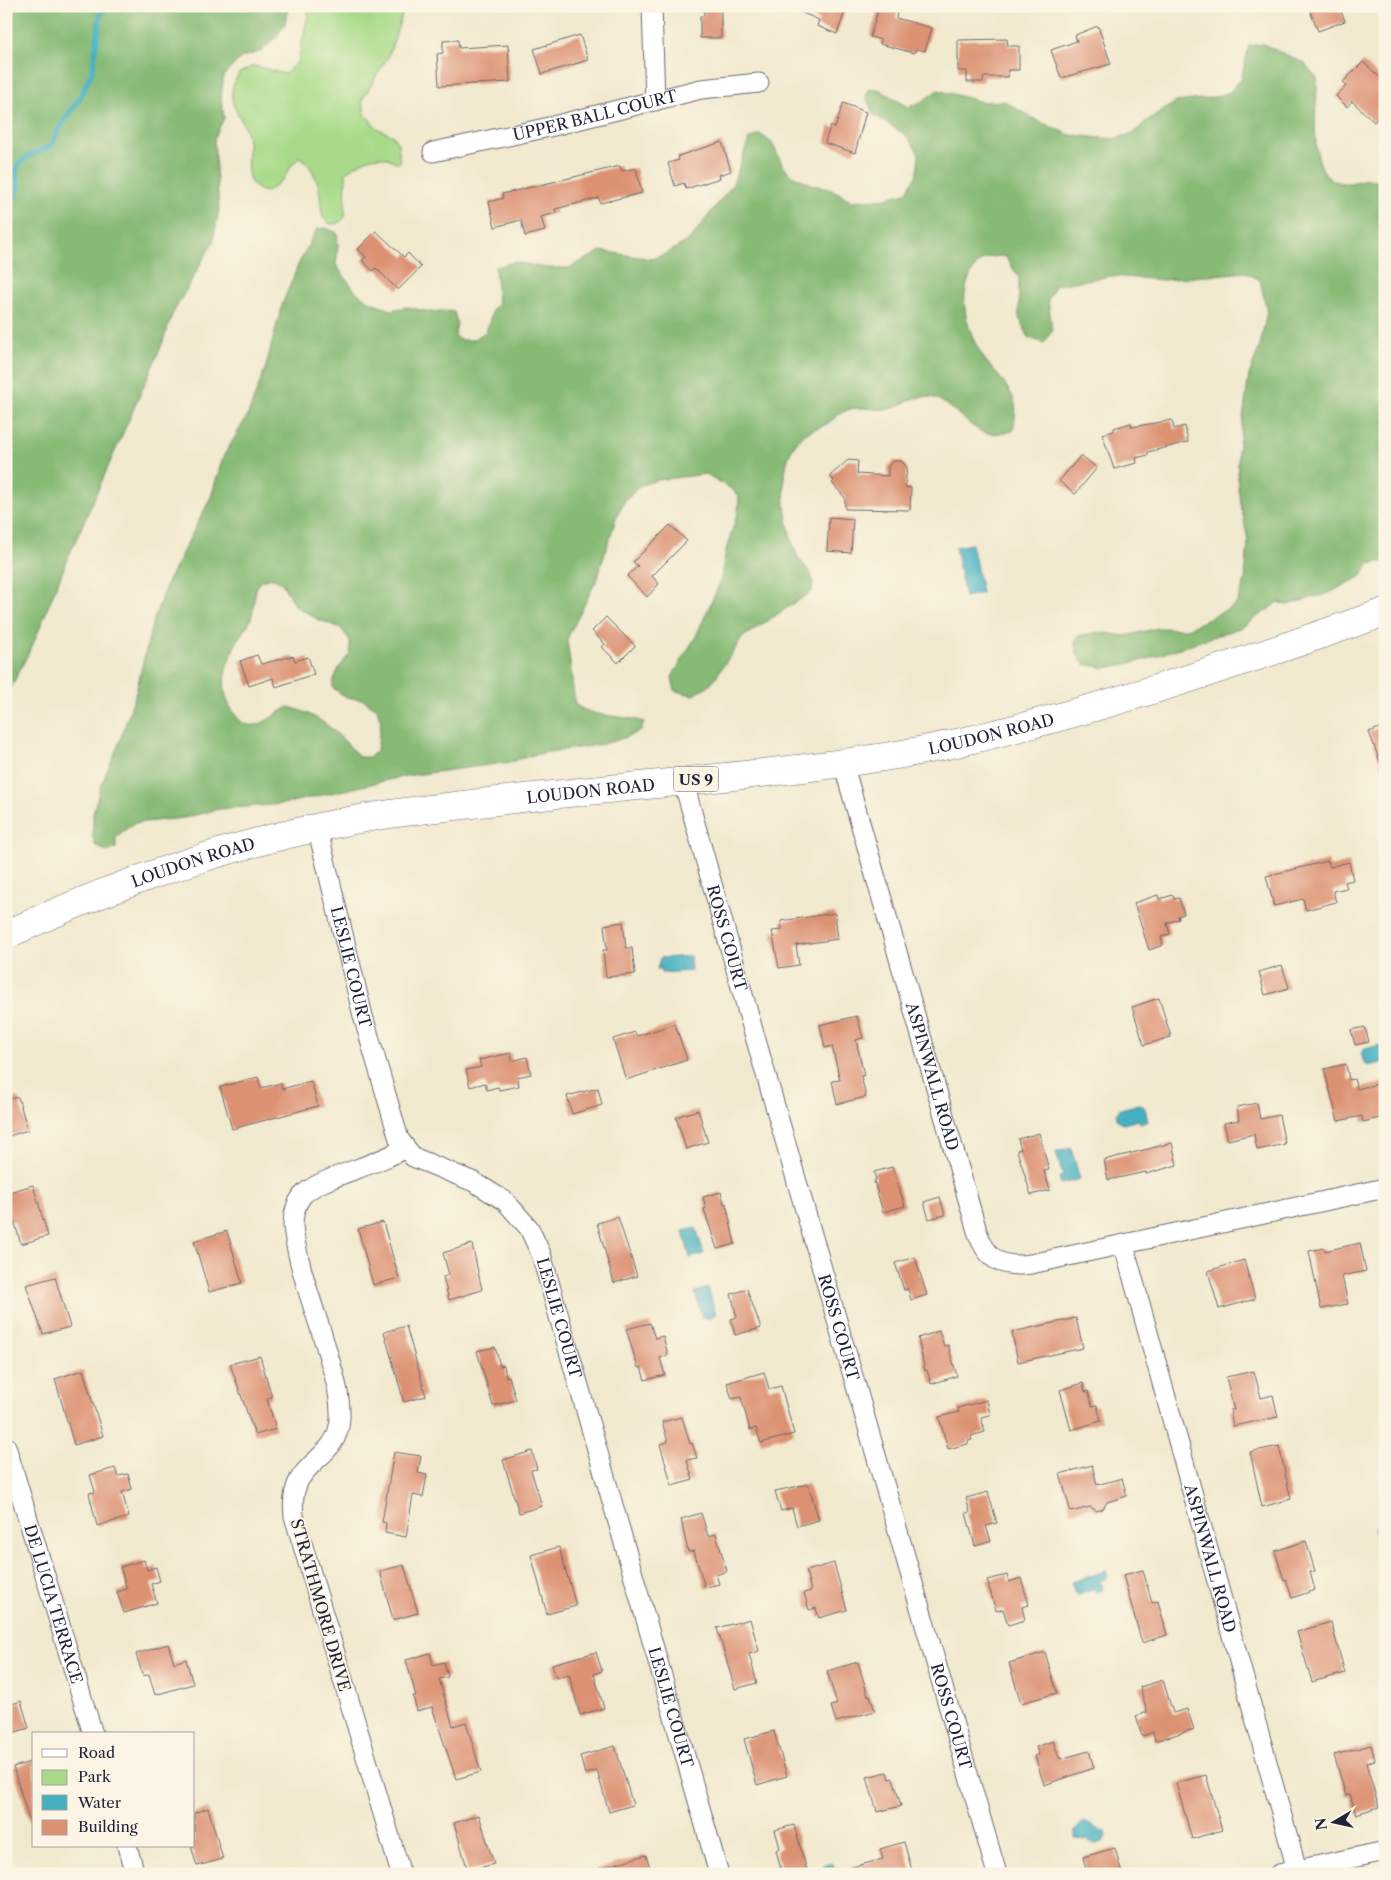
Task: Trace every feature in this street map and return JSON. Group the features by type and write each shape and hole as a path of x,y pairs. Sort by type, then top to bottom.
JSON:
{"main road":[{"name":"LOUDON ROAD","path":"6,935 78,902 155,873 234,848 317,827 396,814 843,762 919,751 980,738 1098,706 1251,658 1385,612"}],"street":[{"path":"652,6 655,101"},
{"name":"UPPER BALL COURT","path":"433,152 712,88 759,83"},
{"name":"ASPINWALL ROAD","path":"843,762 983,1247 999,1262 1011,1266 1031,1264 1124,1246 1385,1188"},
{"name":"ROSS COURT","path":"683,780 752,1026 997,1874"},
{"name":"LESLIE COURT","path":"317,827 392,1121 404,1148 416,1159 474,1182 505,1201 522,1218 535,1240 548,1276 719,1874"},
{"name":"STRATHMORE DRIVE","path":"402,1874 294,1516 294,1494 300,1477 306,1469 329,1449 338,1432 340,1418 334,1375 293,1226 297,1204 310,1189 384,1160 404,1148"},
{"name":"ASPINWALL ROAD","path":"1124,1246 1288,1872 1385,1851"},
{"name":"DE LUCIA TERRACE","path":"6,1446 92,1732"},
{"path":"128,1848 135,1874"}],"green space":[{"path":"6,6 288,6 285,24 275,38 262,51 242,57 224,75 221,97 224,118 214,139 219,209 213,242 172,315 161,347 67,560 34,642 6,697"},
{"path":"310,6 405,6 389,55 362,100 365,114 377,128 393,136 398,144 400,162 397,163 384,157 371,158 346,172 345,217 339,223 330,224 323,218 316,179 301,157 293,163 283,179 267,192 254,186 248,170 248,137 234,107 232,97 233,86 239,73 254,66 285,74 298,61"},
{"path":"1263,44 1304,63 1317,78 1315,119 1317,150 1320,164 1326,174 1340,183 1370,179 1385,184 1385,561 1369,564 1362,576 1329,593 1287,605 1279,602 1242,627 1141,661 1105,668 1084,664 1076,650 1075,643 1078,636 1098,632 1125,636 1158,628 1187,629 1236,605 1245,581 1248,541 1238,489 1238,452 1249,375 1260,346 1267,311 1260,280 1245,272 1163,280 1111,276 1056,285 1048,299 1052,331 1044,343 1029,338 1019,317 1019,278 1005,256 988,258 978,264 967,284 965,295 966,316 973,337 983,357 1013,398 1016,410 1013,431 994,434 983,432 943,402 924,397 888,409 858,408 847,410 825,425 811,430 804,435 795,445 788,458 784,489 791,537 798,557 811,574 813,585 811,592 743,637 711,684 693,695 675,691 672,677 696,636 720,583 726,550 738,512 739,497 730,488 706,474 658,480 641,485 626,499 617,515 597,579 567,639 575,704 590,712 644,722 641,730 626,737 593,746 543,753 511,762 406,776 283,804 219,809 184,818 134,823 116,837 116,848 107,852 95,845 93,838 93,813 101,785 118,746 135,696 153,621 167,583 211,497 223,457 248,415 266,366 282,305 299,263 317,229 326,228 337,233 336,265 356,292 369,301 391,310 407,307 430,312 454,311 457,323 455,334 459,340 472,340 486,332 493,309 498,303 495,267 515,262 547,268 569,268 601,251 651,259 668,253 691,238 733,184 749,139 760,134 772,143 783,166 792,175 813,185 833,190 852,201 881,199 906,193 917,174 919,154 907,136 873,114 866,96 870,89 878,89 908,107 923,101 938,90 982,102 1004,101 1036,120 1070,135 1114,139 1134,133 1144,123 1176,102 1210,98 1230,92 1241,79 1249,46","holes":["272,578 282,583 294,605 317,619 341,628 350,641 350,653 339,668 333,681 333,688 347,698 362,699 377,709 381,722 377,750 370,757 359,757 328,726 301,711 289,707 266,721 252,725 246,724 239,719 232,710 225,691 225,673 239,638 250,621 258,585 260,581"]}],"water":[{"path":"972,544 982,593 965,597 955,547"},
{"path":"690,956 691,971 661,973 661,969 657,969 660,958"},
{"path":"1385,1044 1385,1062 1368,1066 1364,1063 1361,1053 1364,1049"},
{"path":"1140,1104 1145,1108 1148,1122 1140,1123 1139,1120 1123,1124 1118,1121 1116,1114 1120,1109"},
{"path":"1071,1148 1080,1179 1061,1184 1059,1177 1063,1176 1056,1152"},
{"path":"696,1228 704,1254 690,1258 683,1231"},
{"path":"708,1288 716,1314 708,1319 707,1317 702,1318 695,1292"},
{"path":"1385,1525 1385,1554 1382,1555 1374,1528"},
{"path":"1106,1571 1108,1578 1100,1581 1103,1590 1096,1593 1095,1589 1076,1596 1071,1582"},
{"path":"1084,1822 1105,1832 1106,1837 1103,1842 1095,1844 1087,1840 1075,1839 1075,1830"},
{"path":"832,1863 840,1874 822,1874 824,1866"}],"building":[{"path":"704,6 721,6 721,38 700,38 700,16 704,16"},
{"path":"787,6 847,6 837,34 817,26 819,20"},
{"path":"1308,6 1339,6 1345,21 1318,31"},
{"path":"879,7 897,13 896,18 932,28 925,51 916,49 914,53 880,44 881,40 870,37"},
{"path":"1098,26 1111,64 1061,78 1051,50 1077,41 1075,35"},
{"path":"580,35 588,60 542,74 534,49"},
{"path":"1007,39 1008,46 1019,46 1019,70 1008,70 1008,77 984,77 983,82 967,82 967,71 958,71 958,40"},
{"path":"458,40 459,48 508,45 510,82 439,86 437,54 443,53 443,41"},
{"path":"1363,62 1385,82 1385,111 1374,122 1352,101 1347,107 1336,96 1347,85 1343,82"},
{"path":"843,103 866,112 855,153 825,143 830,126 835,128"},
{"path":"722,142 731,171 719,175 720,178 686,189 684,183 675,186 668,163 679,160 678,156"},
{"path":"620,166 622,171 636,168 642,193 600,203 599,198 555,209 556,213 541,217 545,231 525,236 521,220 495,227 489,202 503,198 502,194"},
{"path":"376,231 404,257 408,253 421,267 398,290 376,268 373,271 362,260 366,257 358,249"},
{"path":"1172,420 1174,429 1185,426 1188,442 1148,452 1148,455 1136,458 1137,463 1114,469 1102,434 1131,423 1132,427"},
{"path":"1081,455 1097,468 1075,494 1059,481"},
{"path":"848,460 858,461 857,474 888,476 888,466 894,461 901,461 907,467 905,487 911,488 910,510 845,509 845,498 832,483 834,481 830,476"},
{"path":"829,517 853,519 851,553 827,551"},
{"path":"670,525 687,541 652,576 659,584 647,597 627,576 638,566 633,562"},
{"path":"606,617 635,646 618,663 602,647 605,644 592,631"},
{"path":"257,655 261,664 293,656 295,661 308,657 314,674 276,687 273,678 249,686 240,661"},
{"path":"1385,726 1385,770 1383,770 1369,732"},
{"path":"1328,861 1330,867 1349,862 1353,880 1345,882 1347,888 1333,891 1336,902 1306,910 1303,899 1274,906 1266,876"},
{"path":"1158,895 1159,899 1173,895 1174,899 1179,898 1184,914 1178,916 1179,919 1167,923 1170,934 1161,937 1163,945 1149,950 1134,903"},
{"path":"835,913 838,939 796,945 799,965 779,968 772,931 782,930 781,921"},
{"path":"623,922 626,948 632,948 635,974 606,977 603,950 607,950 604,925"},
{"path":"1282,965 1289,988 1265,995 1259,972"},
{"path":"1159,998 1171,1037 1144,1045 1132,1007"},
{"path":"857,1016 863,1038 856,1040 864,1075 861,1076 866,1097 837,1104 832,1081 840,1080 832,1046 825,1048 820,1025"},
{"path":"675,1024 687,1060 626,1080 613,1039 635,1032 637,1036"},
{"path":"1365,1027 1369,1042 1355,1045 1351,1030"},
{"path":"511,1053 512,1061 527,1057 531,1074 517,1077 519,1086 499,1090 498,1087 487,1090 485,1083 470,1087 466,1070 481,1067 479,1060"},
{"path":"1346,1064 1349,1080 1354,1079 1357,1089 1385,1082 1385,1117 1363,1122 1362,1116 1338,1121 1324,1069"},
{"path":"258,1077 261,1088 281,1083 282,1089 311,1081 318,1106 232,1129 220,1087"},
{"path":"598,1088 602,1105 572,1114 567,1096"},
{"path":"18,1097 28,1130 6,1137 6,1100"},
{"path":"1257,1103 1260,1119 1279,1115 1285,1144 1257,1150 1254,1134 1228,1140 1224,1123 1239,1120 1237,1107"},
{"path":"698,1110 708,1142 686,1149 676,1117"},
{"path":"1039,1133 1049,1170 1044,1171 1050,1190 1031,1195 1017,1150 1021,1149 1018,1139"},
{"path":"1172,1143 1177,1165 1146,1174 1146,1172 1108,1180 1104,1160"},
{"path":"892,1167 905,1206 883,1212 874,1181 876,1180 874,1172"},
{"path":"33,1185 48,1236 21,1244 14,1221 6,1223 6,1193"},
{"path":"721,1192 724,1204 726,1203 735,1244 717,1249 704,1209 706,1208 703,1197"},
{"path":"940,1197 945,1215 929,1219 924,1202"},
{"path":"618,1217 637,1276 614,1283 597,1223"},
{"path":"383,1222 399,1278 373,1285 358,1229"},
{"path":"227,1231 242,1283 209,1292 194,1241"},
{"path":"1360,1243 1366,1271 1342,1276 1348,1304 1321,1309 1309,1251 1324,1248 1325,1251"},
{"path":"472,1244 482,1290 449,1300 443,1277 449,1275 443,1253"},
{"path":"915,1257 927,1295 911,1300 908,1289 904,1290 895,1263"},
{"path":"1244,1260 1255,1299 1219,1309 1208,1271"},
{"path":"55,1277 70,1327 43,1334 26,1285"},
{"path":"747,1289 761,1328 735,1335 731,1319 737,1317 731,1294"},
{"path":"1076,1318 1083,1348 1018,1362 1012,1332"},
{"path":"650,1323 655,1338 663,1336 668,1355 660,1358 665,1375 645,1380 641,1367 638,1368 626,1329"},
{"path":"406,1326 426,1396 404,1402 384,1332"},
{"path":"939,1331 944,1346 948,1345 957,1376 931,1384 927,1370 925,1371 918,1338"},
{"path":"495,1347 500,1366 504,1365 506,1377 509,1376 516,1400 493,1406 477,1351"},
{"path":"260,1356 272,1397 267,1399 276,1429 255,1435 230,1364"},
{"path":"83,1370 103,1436 74,1445 55,1379"},
{"path":"1254,1371 1261,1398 1273,1395 1278,1417 1233,1426 1230,1410 1234,1410 1226,1377"},
{"path":"764,1372 769,1389 781,1386 794,1434 761,1443 756,1428 750,1430 741,1397 732,1399 727,1383"},
{"path":"1083,1383 1085,1392 1088,1391 1092,1406 1097,1405 1101,1421 1071,1430 1060,1390"},
{"path":"987,1400 990,1415 981,1417 985,1432 971,1436 972,1440 968,1441 968,1444 948,1449 939,1417 959,1412 958,1408"},
{"path":"682,1417 690,1444 692,1443 697,1458 687,1460 693,1480 672,1486 660,1444 668,1442 662,1422"},
{"path":"1279,1446 1291,1499 1262,1507 1250,1452"},
{"path":"532,1451 537,1469 531,1470 542,1506 519,1513 503,1460"},
{"path":"394,1452 421,1456 418,1473 427,1475 423,1497 413,1495 406,1537 385,1533 386,1523 382,1522"},
{"path":"1092,1465 1097,1485 1122,1478 1127,1496 1107,1502 1103,1509 1097,1511 1090,1507 1071,1512 1060,1474"},
{"path":"115,1468 118,1476 128,1474 132,1489 122,1492 129,1517 97,1526 89,1493 95,1492 90,1475"},
{"path":"808,1484 819,1520 797,1526 792,1508 781,1511 775,1491"},
{"path":"988,1492 997,1523 986,1526 991,1541 975,1546 966,1513 970,1512 966,1498"},
{"path":"701,1513 708,1536 716,1534 727,1571 716,1575 719,1584 705,1588 694,1551 688,1552 681,1519"},
{"path":"1306,1541 1315,1571 1310,1572 1315,1590 1292,1598 1275,1551"},
{"path":"559,1547 576,1606 547,1614 531,1555"},
{"path":"144,1560 147,1570 156,1567 160,1581 151,1584 157,1603 124,1613 117,1592 127,1589 120,1567"},
{"path":"834,1563 847,1610 819,1618 816,1608 809,1610 804,1593 811,1591 806,1571"},
{"path":"404,1565 418,1613 393,1620 380,1571"},
{"path":"1143,1570 1152,1603 1158,1601 1167,1635 1142,1643 1123,1575"},
{"path":"1007,1575 1009,1582 1021,1578 1029,1605 1022,1607 1025,1620 1008,1625 1003,1609 996,1611 987,1580"},
{"path":"750,1619 759,1651 749,1654 757,1683 735,1689 717,1628"},
{"path":"1331,1622 1345,1673 1312,1682 1297,1632"},
{"path":"168,1644 174,1663 186,1659 193,1684 155,1695 149,1674 143,1676 136,1654"},
{"path":"596,1652 602,1671 594,1674 604,1708 580,1715 569,1674 556,1678 552,1664"},
{"path":"1045,1652 1057,1693 1021,1703 1009,1663"},
{"path":"430,1653 433,1665 444,1662 448,1677 439,1679 453,1726 466,1722 481,1772 456,1779 432,1707 417,1711 413,1696 416,1696 406,1660"},
{"path":"858,1662 868,1696 870,1695 875,1711 836,1722 831,1706 837,1704 827,1671"},
{"path":"1163,1680 1173,1713 1187,1709 1194,1729 1155,1741 1153,1732 1142,1736 1136,1716 1147,1712 1140,1687"},
{"path":"21,1701 29,1728 6,1735 6,1706"},
{"path":"774,1731 787,1776 757,1785 744,1739"},
{"path":"1053,1741 1060,1759 1089,1751 1094,1768 1044,1785 1035,1756 1039,1755 1036,1747"},
{"path":"1371,1745 1375,1760 1366,1763 1379,1807 1356,1814 1350,1795 1346,1796 1334,1755"},
{"path":"615,1746 633,1805 609,1812 597,1771 585,1774 580,1756"},
{"path":"32,1762 32,1823 30,1823 13,1767"},
{"path":"887,1772 889,1779 893,1778 901,1806 877,1812 867,1777"},
{"path":"1206,1775 1222,1830 1192,1839 1176,1783"},
{"path":"208,1808 223,1859 197,1866 192,1848 195,1848 195,1813"},
{"path":"479,1815 494,1864 468,1871 454,1823"},
{"path":"794,1825 808,1874 782,1874 776,1850 780,1848 775,1830"},
{"path":"904,1842 913,1874 845,1874 845,1869 883,1859 880,1849"},
{"path":"1115,1848 1122,1874 1087,1874 1083,1857"},
{"path":"646,1855 652,1874 598,1874 597,1869"}],"waterway":[{"path":"6,200 13,197 18,191 17,166 26,158 52,145 57,132 81,96 93,69 100,16 106,6"}]}
